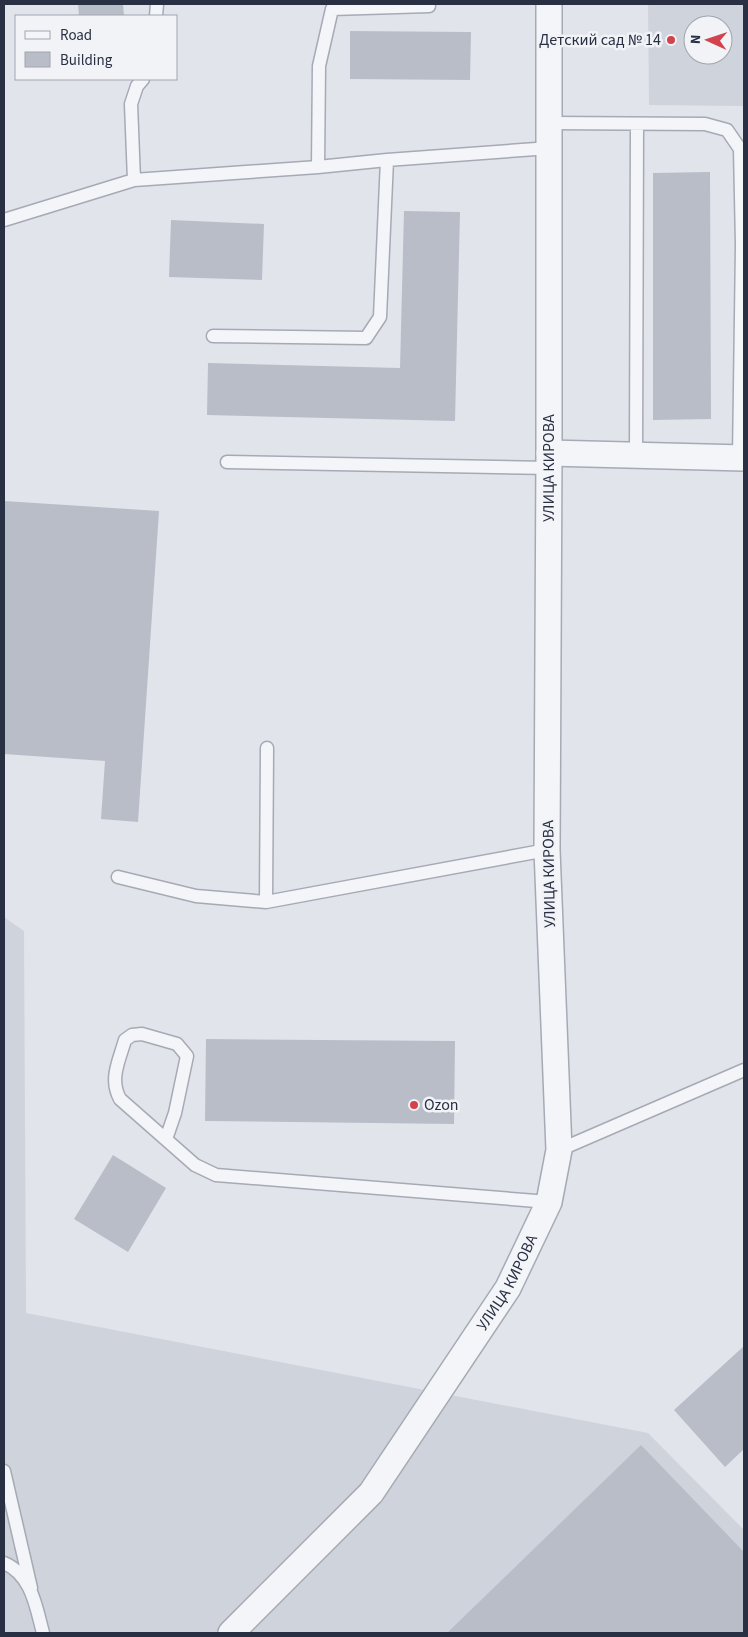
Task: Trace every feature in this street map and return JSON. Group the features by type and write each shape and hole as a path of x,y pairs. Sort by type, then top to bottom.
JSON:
{"street":[{"name":"УЛИЦА КИРОВА","path":"231,1633 371,1494 508,1288 549,1202 559,1150 547,850 549,4"},
{"path":"549,460 636,455 742,458"}],"lane":[{"path":"318,167 319,66 334,6 429,6"},
{"path":"134,180 131,104 137,86 142,80"},
{"path":"550,123 705,124 727,130 740,149 743,245 742,458"},
{"path":"636,455 637,124"},
{"path":"4,220 134,180 550,148"},
{"path":"212,336 366,338 380,317 387,160"},
{"path":"228,462 549,460"},
{"path":"266,902 267,748"},
{"path":"118,878 196,896 266,902 547,850"},
{"path":"166,1139 175,1113 187,1056 177,1044 142,1034 132,1035 124,1040 115,1076 115,1089 120,1099 195,1165 216,1175 549,1202"},
{"path":"559,1150 744,1070"},
{"path":"4,1471 43,1633"},
{"path":"4,1562 12,1566 31,1588"}],"shaded area":[{"name":"Детский сад № 14","path":"648,4 744,4 744,106 649,105"},
{"path":"4,917 24,931 26,1313 648,1433 744,1530 744,1633 4,1633"}],"building":[{"path":"78,4 123,4 124,15 79,15"},
{"path":"350,31 471,32 470,80 350,79"},
{"path":"710,172 711,419 653,420 653,173"},
{"path":"404,211 460,212 455,421 207,415 208,363 400,368"},
{"path":"171,220 264,224 262,280 169,277"},
{"path":"4,501 159,511 138,822 101,819 105,761 4,754"},
{"path":"206,1039 455,1041 454,1124 205,1121"},
{"path":"113,1155 166,1188 128,1252 74,1219"},
{"path":"744,1346 744,1449 725,1467 674,1410"},
{"path":"641,1445 744,1552 744,1633 447,1633"}],"place":[{"name":"Детский сад № 14","path":"671,40"},
{"name":"Ozon","path":"414,1105"}]}
